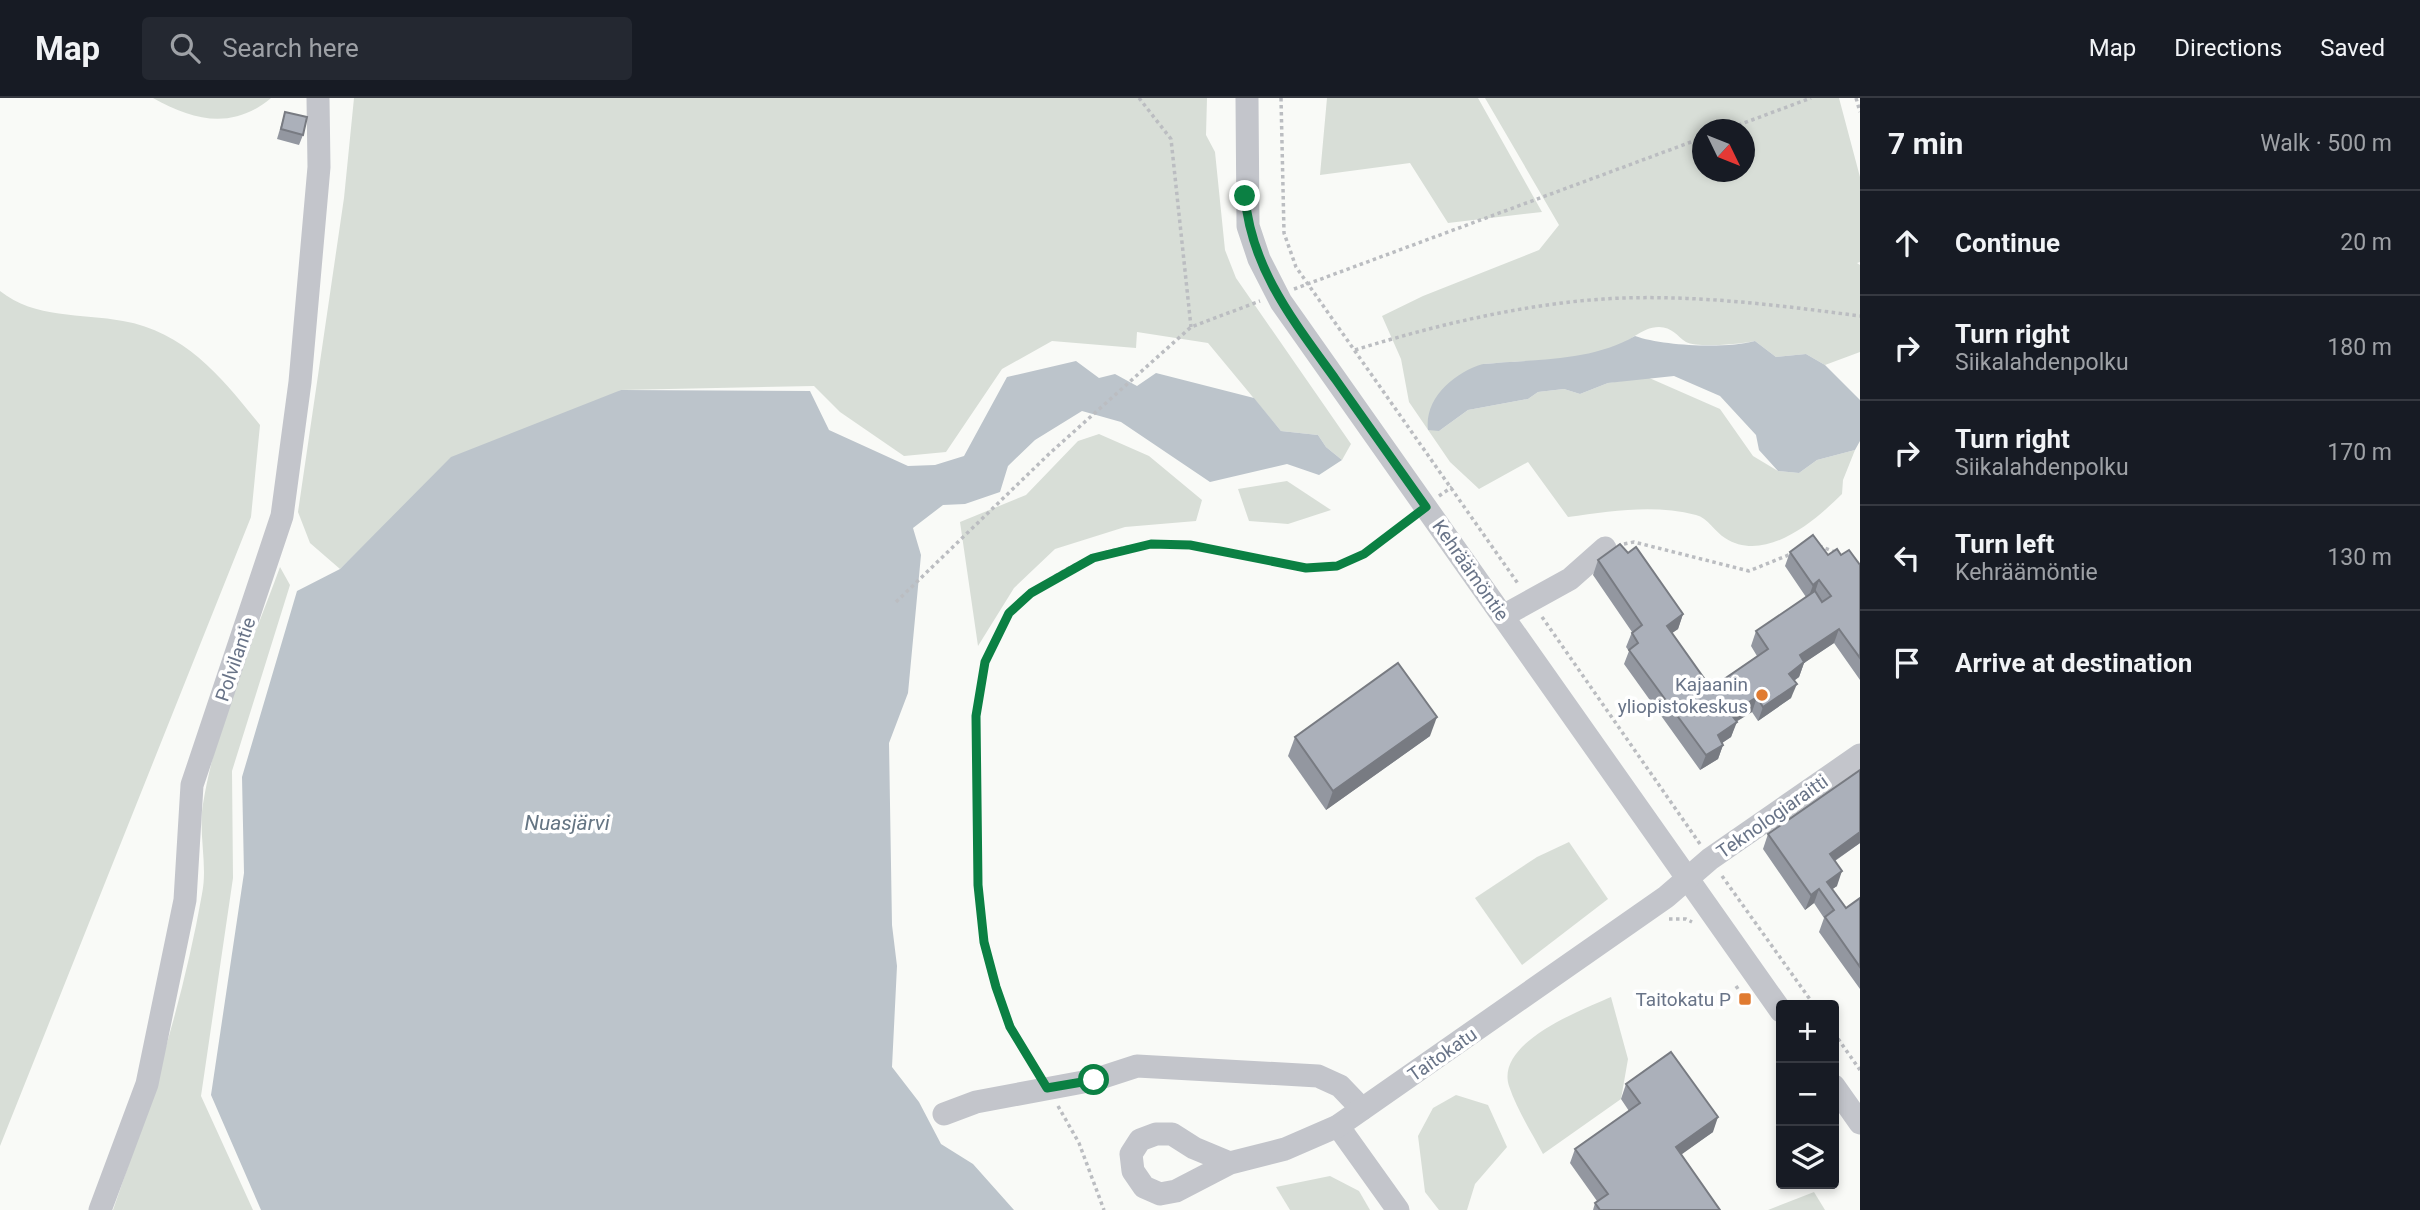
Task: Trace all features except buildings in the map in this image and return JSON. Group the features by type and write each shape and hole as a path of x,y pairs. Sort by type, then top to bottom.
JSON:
{"street":[{"name":"Polvilantie","path":"100,1210 147,1084 185,900 192,785 282,516 300,382 319,167 318,98"},
{"name":"Kehräämöntie","path":"1247,98 1245,196 1248,226 1259,259 1281,302 1776,1004"},
{"path":"1503,616 1531,603 1605,548"},
{"name":"Teknologiaraitti","path":"1686,878 1860,755"},
{"name":"Taitokatu","path":"1230,1163 1194,1148 1172,1134 1156,1134 1140,1140 1131,1154 1133,1171 1144,1187 1160,1194 1176,1191 1230,1163 1285,1149 1338,1126 1666,897 1686,878"},
{"path":"944,1114 976,1102 1094,1080 1138,1066 1318,1076 1340,1086 1363,1109"},
{"path":"1839,1093 1860,1123"},
{"path":"1338,1126 1398,1210"}],"path":[{"path":"1139,98 1171,139 1191,327"},
{"path":"1282,98 1284,233 1296,267 1810,1000"},
{"path":"1755,119 1811,98"},
{"path":"1856,98 1860,112"},
{"path":"1354,350 1438,325 1564,302 1724,300 1860,316"},
{"path":"1104,1210 1079,1143 1010,1027 984,942 978,885 976,716 985,662 1009,613 1031,593 1093,558 1151,544 1190,545 1306,568 1337,566 1364,554 1451,487"},
{"path":"1605,548 1634,542 1749,571 1782,560 1800,548"},
{"path":"1809,542 1840,554"},
{"path":"1839,1040 1860,1070"}],"shaded area":[{"path":"153,98 271,98 242,115 213,119 183,112"},
{"path":"354,98 1207,98 1206,135 1215,152 1225,250 1236,278 1351,444 1342,460 1326,447 1318,435 1281,431 1208,343 1137,332 1136,348 1052,341 1002,369 946,452 904,456 840,412 814,386 621,390 391,519 340,569 310,543 298,512 344,198"},
{"path":"1327,98 1478,98 1542,212 1448,223 1410,163 1320,175"},
{"path":"1485,98 1839,98 1860,177 1860,262 1857,263 1860,265 1860,352 1825,365 1806,354 1776,357 1755,341 1720,345 1692,344 1667,328 1652,328 1598,354 1566,359 1483,364 1439,431 1468,410 1528,399 1538,392 1564,389 1580,394 1608,383 1647,377 1720,409 1753,456 1778,471 1799,473 1817,460 1855,450 1843,480 1842,494 1804,527 1772,543 1756,546 1740,545 1725,538 1700,517 1680,512 1632,510 1568,517 1528,462 1479,489 1450,462 1409,402 1401,359 1382,316 1423,296 1539,250 1559,225"},
{"path":"0,291 14,300 43,311 123,321 166,335 217,375 260,425 251,517 0,1146"},
{"path":"1099,434 1149,456 1202,500 1196,521 1125,527 1055,549 1014,588 978,646 960,522 1026,495 1078,441"},
{"path":"1287,481 1331,510 1288,524 1249,521 1238,489"},
{"path":"280,567 290,585 232,771 233,878 201,1096 253,1210 113,1210 164,1054 194,934 204,883 202,815 209,774 236,684"},
{"path":"1569,842 1608,899 1522,965 1475,898 1537,857"},
{"path":"1611,997 1628,1059 1621,1099 1543,1154 1512,1095 1508,1070 1515,1055 1527,1042 1562,1019"},
{"path":"1456,1095 1488,1105 1507,1147 1475,1184 1467,1210 1439,1210 1425,1192 1418,1136 1433,1108"},
{"path":"1330,1176 1359,1191 1370,1210 1290,1210 1276,1187"},
{"path":"1814,1192 1825,1210 1768,1210"}],"water":[{"path":"1635,336 1695,345 1728,345 1755,341 1776,357 1806,354 1825,365 1860,400 1860,441 1855,450 1817,460 1799,473 1778,471 1759,450 1756,435 1720,396 1674,376 1608,383 1580,394 1564,389 1538,392 1528,399 1468,410 1439,431 1428,430 1428,418 1436,397 1452,380 1472,368 1483,364 1581,355 1600,351"},
{"name":"Nuasjärvi","path":"1076,361 1099,378 1115,374 1137,386 1156,373 1254,398 1281,431 1318,435 1326,447 1342,460 1319,475 1287,464 1210,482 1121,422 1082,411 1035,440 1008,466 1000,492 965,504 943,505 913,528 921,555 908,693 889,743 892,925 897,966 892,1067 919,1102 941,1144 973,1164 1014,1210 261,1210 211,1095 244,873 242,777 297,591 340,569 451,457 621,390 810,391 829,430 908,466 935,465 964,456 1007,377"}],"place":[{"name":"Kajaanin yliopistokeskus","path":"1762,695"},
{"name":"Taitokatu P","path":"1745,999"}],"route":[{"path":"1094,1080 1047,1088 1010,1027 984,942 978,885 976,716 985,662 1009,613 1031,593 1093,558 1151,544 1190,545 1306,568 1337,566 1364,554 1426,507 1281,302 1259,259 1248,226 1245,196"}]}
